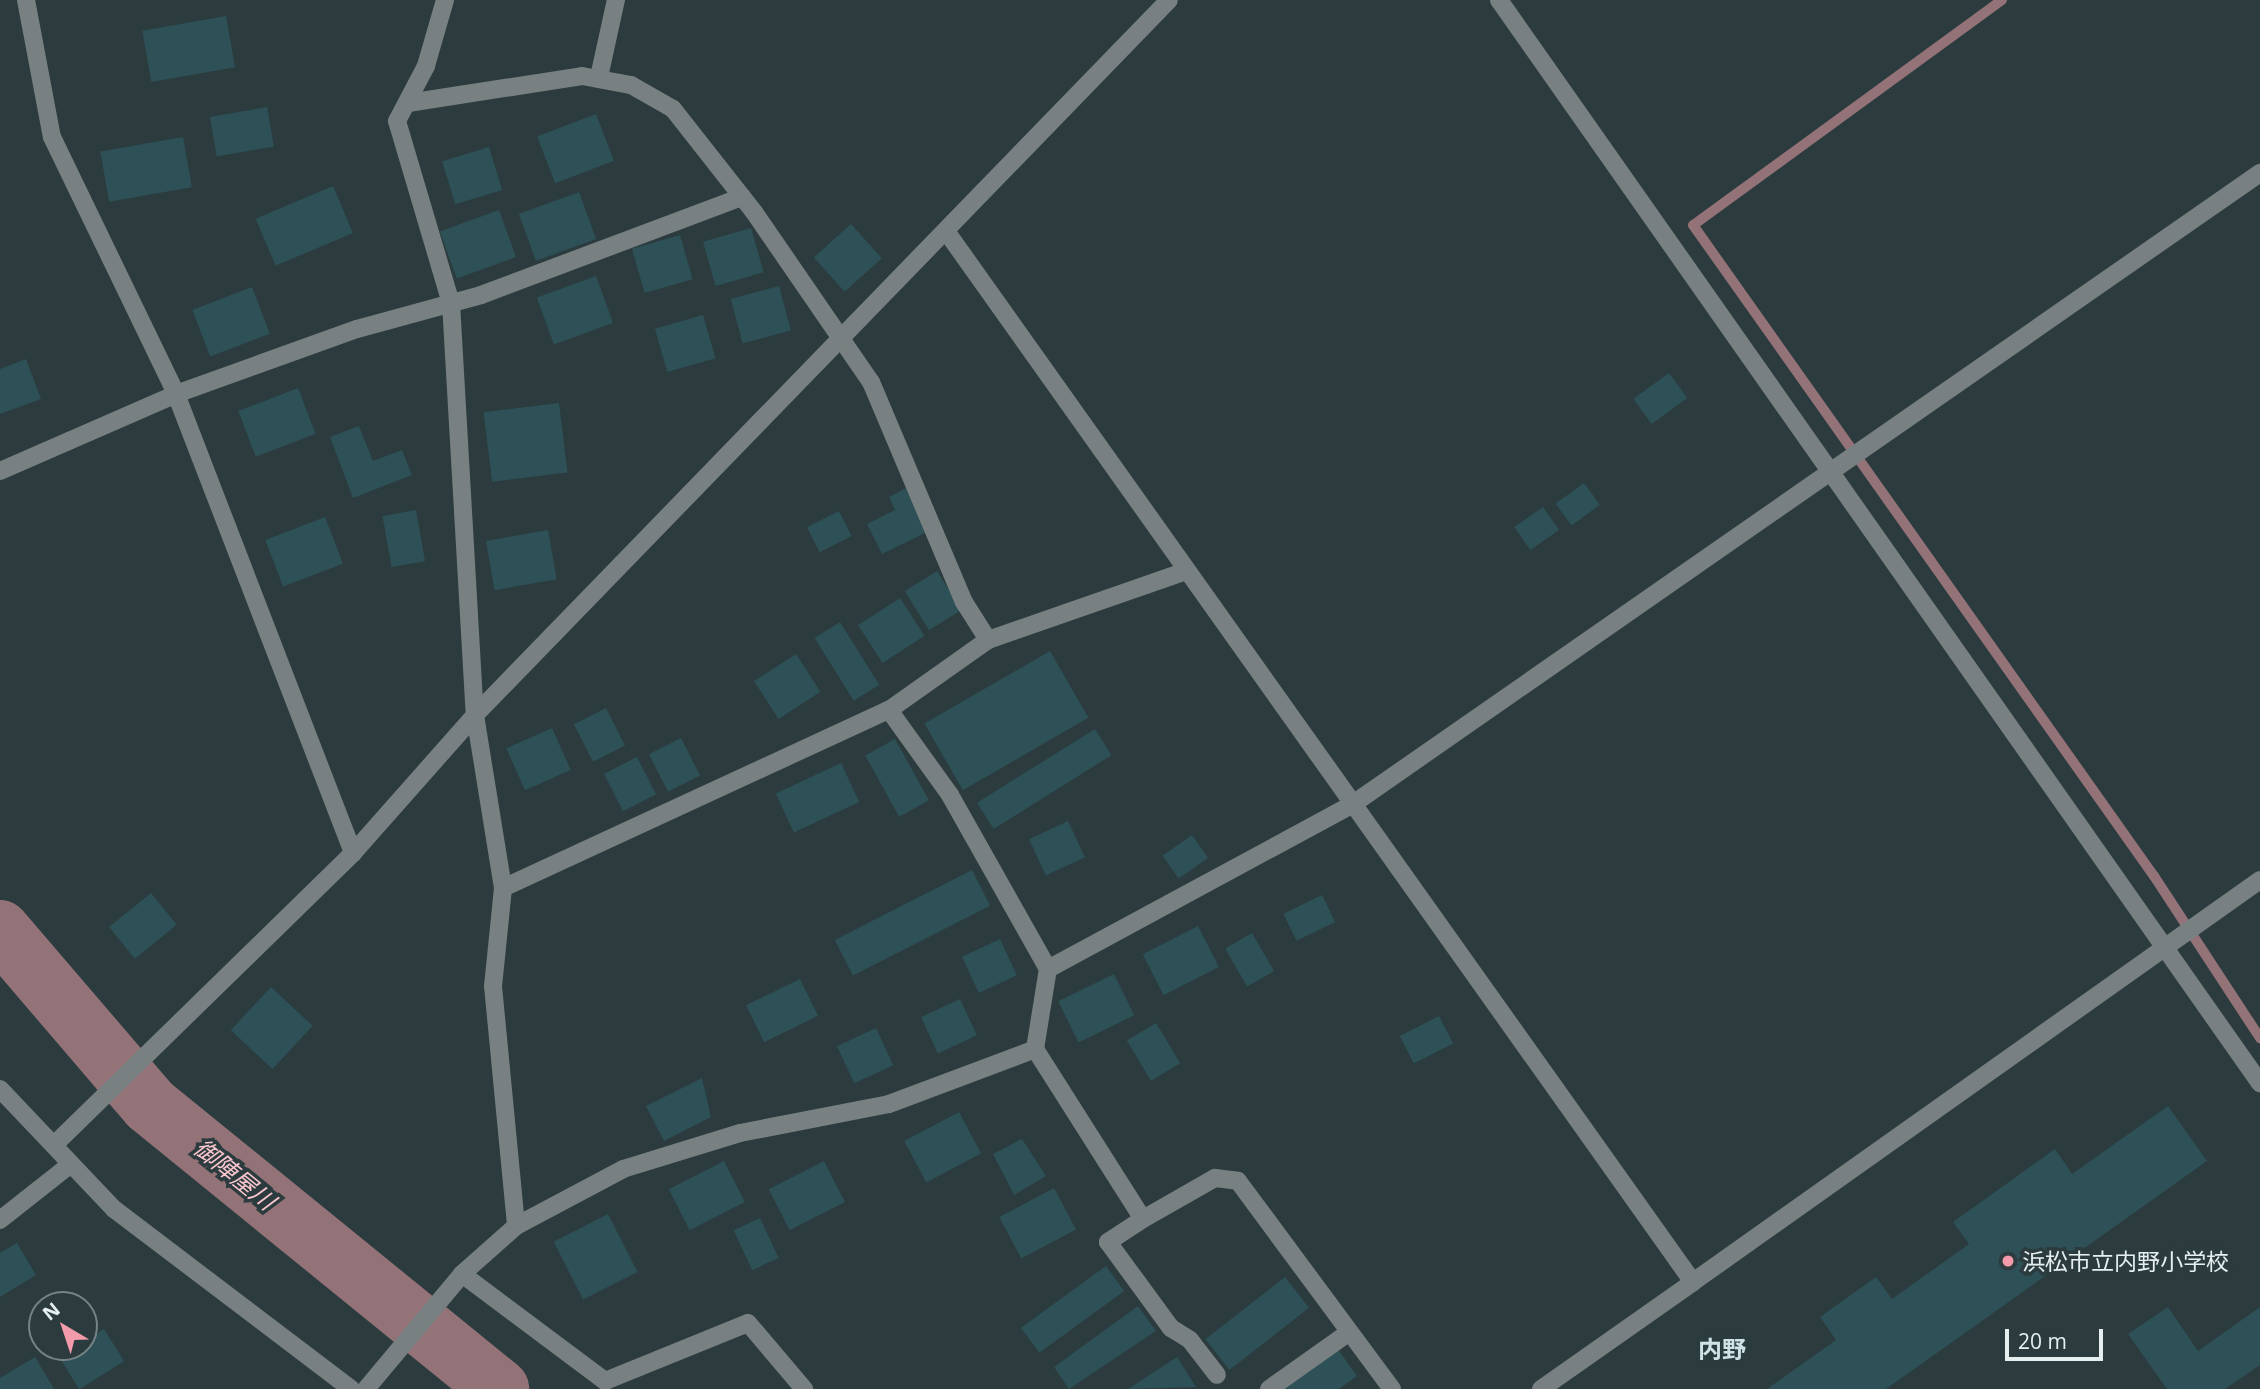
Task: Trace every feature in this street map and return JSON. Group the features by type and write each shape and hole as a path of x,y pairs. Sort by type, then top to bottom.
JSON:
{"street":[{"path":"26,0 52,137 176,394 353,853"},
{"path":"445,0 408,103 397,121 451,303 475,715 503,888 493,986 516,1226"},
{"path":"599,77 617,0"},
{"path":"54,1145 353,853 475,715 1169,0"},
{"path":"1501,1 1838,467 2260,1083"},
{"path":"408,103 599,77 652,93 673,109 742,197 837,340 871,382 964,602 988,640"},
{"path":"1048,969 1353,804 2260,173"},
{"path":"0,471 176,394 451,303 742,197"},
{"path":"946,231 1693,1282"},
{"path":"503,888 889,710 988,640 1186,571"},
{"path":"889,710 950,795 1048,969 1035,1049 1143,1219"},
{"path":"1541,1389 2260,880"},
{"path":"371,1383 461,1279 516,1226 623,1169 740,1133 889,1104 1035,1049"},
{"path":"0,1089 135,1226 351,1389"},
{"path":"0,1220 71,1164"},
{"path":"1217,1375 1190,1340 1171,1328 1108,1242 1215,1178 1238,1181 1392,1389"},
{"path":"461,1279 605,1381 748,1323 804,1389"},
{"path":"1269,1389 1348,1333"}],"shaded area":[{"path":"447,1333 515,1389 476,1389 437,1355"}],"building":[{"path":"226,16 235,67 151,82 142,31"},
{"path":"267,107 274,146 217,156 210,117"},
{"path":"596,114 614,161 555,183 537,137"},
{"path":"183,137 192,187 109,202 100,152"},
{"path":"489,147 502,190 455,204 442,161"},
{"path":"333,186 353,233 276,266 256,219"},
{"path":"579,192 596,239 536,261 519,214"},
{"path":"499,210 516,257 457,279 440,232"},
{"path":"851,224 882,258 845,292 814,257"},
{"path":"751,228 764,272 716,286 703,242"},
{"path":"680,235 693,279 645,293 632,249"},
{"path":"596,276 613,323 554,345 537,298"},
{"path":"779,286 791,330 743,343 731,299"},
{"path":"252,287 270,334 210,357 192,310"},
{"path":"703,315 715,358 667,372 655,329"},
{"path":"26,359 41,399 0,414 0,369"},
{"path":"1669,373 1687,398 1652,424 1633,399"},
{"path":"298,388 316,434 256,457 238,411"},
{"path":"559,403 568,472 492,482 484,412"},
{"path":"359,426 373,461 402,450 412,475 353,498 330,437"},
{"path":"1584,483 1600,505 1572,525 1556,504"},
{"path":"906,488 927,532 882,554 867,524 895,510 889,497"},
{"path":"1543,507 1559,530 1530,550 1514,527"},
{"path":"416,510 425,561 392,567 383,516"},
{"path":"839,511 852,536 820,552 807,527"},
{"path":"325,517 343,564 283,587 265,540"},
{"path":"548,530 557,579 495,590 486,541"},
{"path":"937,571 961,610 929,630 905,591"},
{"path":"900,598 925,636 883,663 858,625"},
{"path":"840,622 879,685 854,701 815,638"},
{"path":"1050,651 1088,718 963,790 924,724"},
{"path":"796,654 821,692 779,719 754,681"},
{"path":"606,708 625,745 593,762 574,724"},
{"path":"552,728 571,770 525,790 506,748"},
{"path":"1095,729 1111,755 994,829 977,803"},
{"path":"681,738 700,775 668,792 649,754"},
{"path":"895,739 929,800 899,817 865,755"},
{"path":"637,757 656,794 623,811 604,774"},
{"path":"841,763 859,802 794,832 776,793"},
{"path":"1068,821 1085,857 1046,875 1029,839"},
{"path":"1192,835 1208,858 1179,879 1163,856"},
{"path":"972,870 990,906 853,976 835,940"},
{"path":"151,893 177,925 135,959 109,927"},
{"path":"1322,895 1335,922 1297,941 1283,914"},
{"path":"1198,926 1219,967 1164,995 1143,954"},
{"path":"1252,933 1274,971 1247,987 1225,948"},
{"path":"1000,939 1017,975 979,993 962,957"},
{"path":"1114,974 1134,1015 1078,1043 1058,1001"},
{"path":"800,979 818,1016 764,1042 746,1005"},
{"path":"271,987 313,1026 272,1069 231,1030"},
{"path":"960,999 977,1035 938,1053 921,1017"},
{"path":"1439,1016 1453,1044 1414,1064 1400,1036"},
{"path":"1156,1023 1180,1063 1151,1081 1127,1041"},
{"path":"876,1028 893,1065 854,1083 837,1046"},
{"path":"702,1078 711,1117 664,1141 646,1106"},
{"path":"2168,1106 2207,1161 1886,1389 1767,1389 1836,1340 1820,1317 1876,1277 1892,1299 1969,1244 1953,1222 2055,1149 2072,1174"},
{"path":"959,1112 981,1153 926,1183 904,1141"},
{"path":"1022,1139 1046,1176 1014,1195 993,1154"},
{"path":"724,1161 745,1202 690,1230 669,1189"},
{"path":"824,1161 845,1202 790,1230 769,1189"},
{"path":"1054,1188 1076,1229 1021,1259 999,1217"},
{"path":"608,1214 638,1272 583,1300 554,1242"},
{"path":"760,1218 779,1258 752,1270 734,1230"},
{"path":"17,1243 36,1275 0,1297 0,1253"},
{"path":"1106,1266 1124,1291 1039,1353 1021,1328"},
{"path":"1285,1277 1309,1308 1229,1370 1205,1339"},
{"path":"1138,1306 1156,1331 1069,1389 1054,1367"},
{"path":"2168,1307 2198,1351 2260,1307 2260,1365 2225,1389 2167,1389 2128,1334"},
{"path":"104,1329 124,1361 79,1389 61,1361 98,1361 98,1333"},
{"path":"1337,1348 1357,1376 1339,1389 1280,1389"},
{"path":"1177,1357 1196,1387 1128,1389"},
{"path":"28,1361 37,1361 54,1389 0,1389 0,1378"}],"waterway":[{"path":"2002,0 1693,225 2154,876 2260,1038"},
{"name":"御陣屋川","path":"0,930 150,1105 499,1389"}],"place":[{"name":"浜松市立内野小学校","path":"2008,1261"}],"district":[{"name":"内野","path":"1722,1349"}]}
